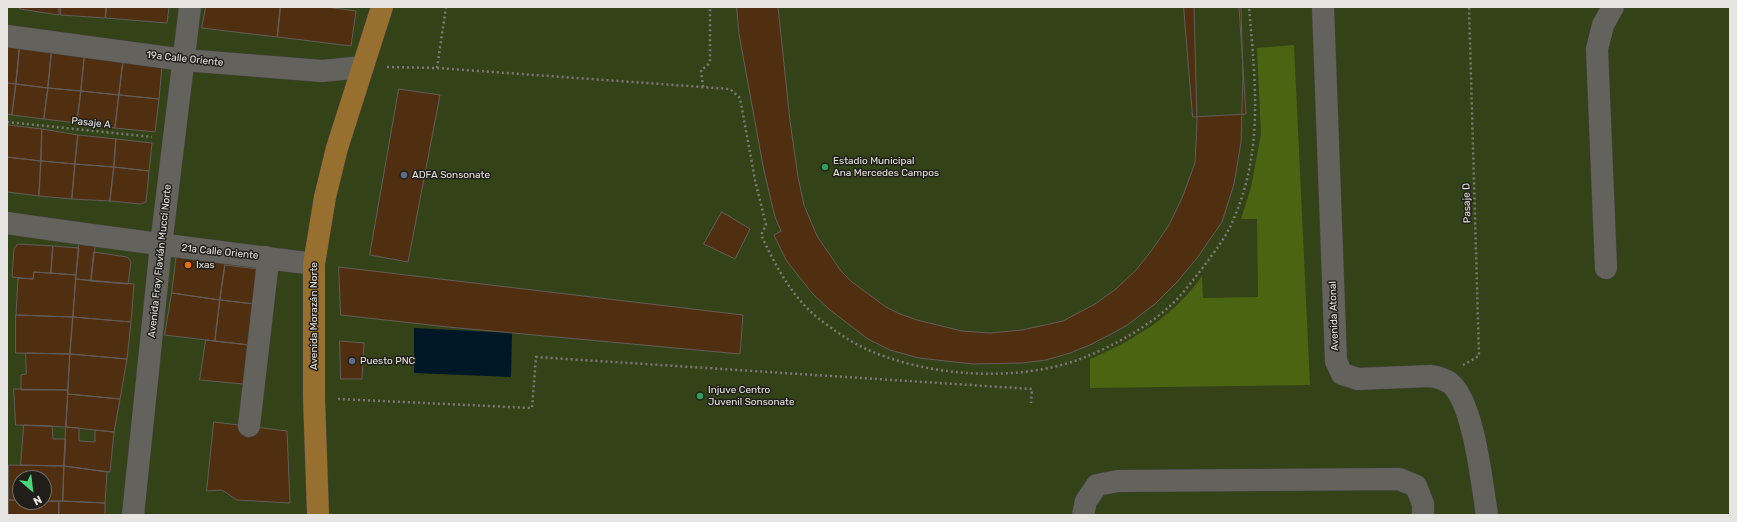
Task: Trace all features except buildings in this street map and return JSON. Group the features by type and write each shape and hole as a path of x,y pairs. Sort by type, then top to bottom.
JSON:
{"main road":[{"name":"Avenida Morazán Norte","path":"318,515 314,398 314,264 324,197 336,148 382,7"}],"street":[{"name":"Avenida Fray Flavián Mucci Norte","path":"133,515 161,245 190,7"},
{"name":"Avenida Atonal","path":"1323,7 1336,361 1342,374 1358,379 1430,376 1441,378 1450,384"},
{"path":"1606,268 1597,49 1603,25 1613,7"},
{"name":"19a Calle Oriente","path":"7,36 184,60 322,71 363,67"},
{"name":"21a Calle Oriente","path":"7,223 161,245 314,264"},
{"path":"249,426 267,270 266,257"},
{"path":"1450,384 1464,405 1474,438 1487,515"},
{"path":"1083,515 1086,501 1097,485 1118,481 1399,479 1416,486 1423,504 1423,515"}],"path":[{"path":"437,68 446,7"},
{"path":"703,87 701,70 710,62 710,7"},
{"path":"363,67 437,68 730,89 740,98 755,180 766,225 761,235 777,269 792,291 817,316 839,333 864,348 894,360 938,370 1010,373 1049,368 1083,358 1117,342 1146,324 1170,306 1192,282 1216,250 1234,221 1246,187 1252,159 1255,131 1255,77 1249,7"},
{"name":"Pasaje D","path":"1450,384 1456,368 1479,356 1469,7"},
{"name":"Pasaje A","path":"7,122 174,139"},
{"path":"314,398 532,408 536,357 1032,389 1031,403"}],"green space":[{"path":"7,7 1730,7 1730,515 7,515"},
{"path":"1294,45 1310,385 1090,388 1090,359 1122,344 1166,315 1191,290 1202,276 1203,298 1258,297 1257,219 1241,219 1251,187 1261,134 1257,48"}],"water":[{"path":"414,328 512,333 511,377 414,373"}],"place":[{"name":"Estadio Municipal Ana Mercedes Campos","path":"825,167"},
{"name":"ADFA Sonsonate","path":"404,175"},
{"name":"Ixas","path":"188,265"},
{"name":"Puesto PNC","path":"352,361"},
{"name":"Injuve Centro Juvenil Sonsonate","path":"700,396"}]}
